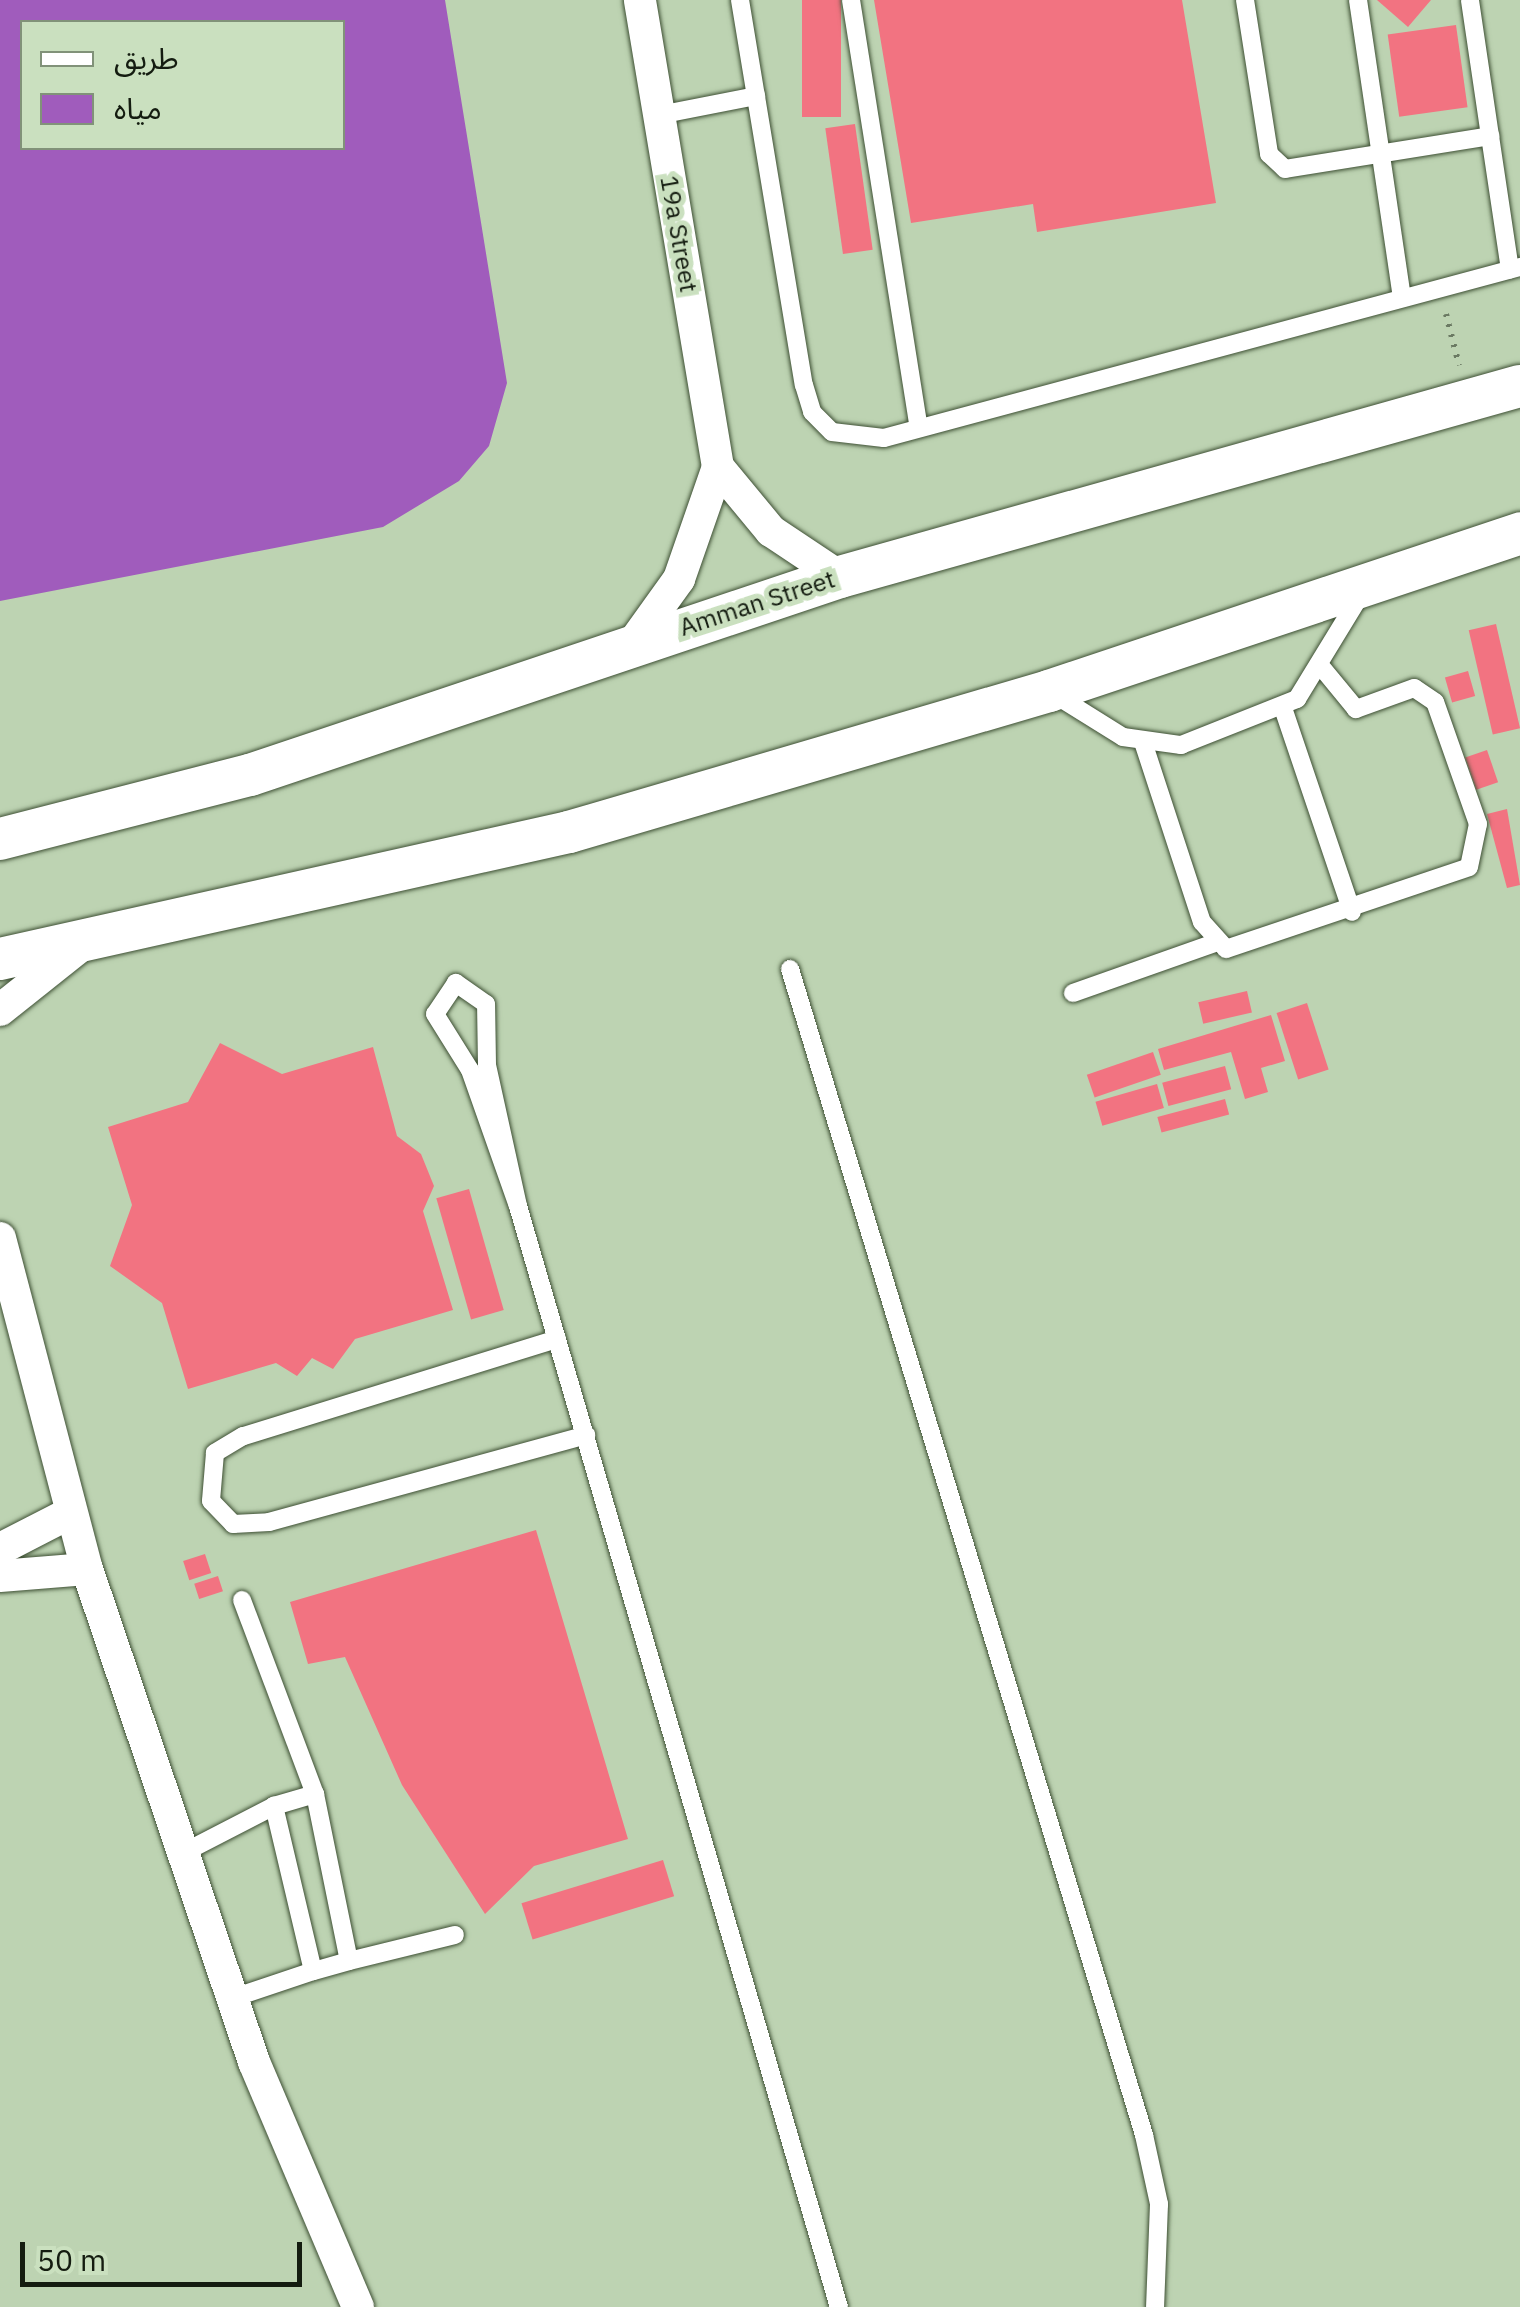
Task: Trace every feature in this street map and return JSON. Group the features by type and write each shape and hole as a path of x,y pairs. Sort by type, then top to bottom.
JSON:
{"street":[{"name":"19a Street","path":"633,643 679,578 718,467 640,0"},
{"name":"Amman Street","path":"0,839 250,775 633,643 840,577 1520,386"},
{"path":"718,467 772,531 840,577"},
{"path":"0,959 568,832 1049,691 1520,532"},
{"path":"0,1010 92,940"},
{"path":"0,1238 87,1570 233,1998 358,2307"},
{"path":"0,1549 70,1513"},
{"path":"0,1576 87,1570"}],"lane":[{"path":"740,0 812,412 860,440 920,428 1515,268 1470,0"},
{"path":"851,0 920,428"},
{"path":"1245,0 1272,161 1285,168 1490,136"},
{"path":"1358,0 1402,298"},
{"path":"659,115 756,96"},
{"path":"1049,691 1144,745 1182,745 1283,708 1323,669 1366,584"},
{"path":"1074,993 1215,942 1238,952 1457,875 1481,840 1430,696 1405,690 1356,709 1323,669"},
{"path":"1283,708 1352,912"},
{"path":"1144,745 1215,942"},
{"path":"790,970 1144,2135 1159,2204 1155,2307"},
{"path":"518,1206 487,1065 486,1004 456,984 435,1014 465,1059 518,1206 840,2307"},
{"path":"558,1338 227,1443 208,1468 210,1501 233,1524 269,1522 586,1435"},
{"path":"242,1600 316,1794 349,1962"},
{"path":"183,1853 274,1806 316,1794"},
{"path":"274,1806 313,1972"},
{"path":"233,1998 313,1972 456,1935"}],"path":[{"path":"1439,288 1469,400"}],"water":[{"path":"0,0 445,0 507,383 489,446 459,481 383,527 0,601"}],"building":[{"path":"802,0 841,0 841,117 802,117"},
{"path":"874,0 1182,0 1216,203 1037,232 1033,204 911,223"},
{"path":"1377,0 1431,0 1408,27"},
{"path":"1456,25 1468,107 1399,117 1388,35"},
{"path":"855,124 873,250 843,254 825,128"},
{"path":"1496,624 1520,728 1493,735 1469,630"},
{"path":"1468,671 1475,696 1452,703 1445,678"},
{"path":"1487,750 1498,782 1476,790 1465,757"},
{"path":"1507,809 1520,885 1507,888 1487,814"},
{"path":"1247,991 1252,1012 1203,1024 1198,1002"},
{"path":"1307,1003 1329,1070 1298,1079 1277,1013"},
{"path":"1271,1015 1285,1061 1261,1068 1268,1092 1245,1099 1231,1052 1164,1070 1158,1049"},
{"path":"220,1043 282,1074 373,1047 397,1136 421,1154 434,1186 423,1211 453,1310 355,1339 333,1369 312,1358 297,1376 276,1363 188,1389 162,1303 110,1266 132,1205 108,1127 188,1102"},
{"path":"1153,1052 1161,1075 1095,1097 1087,1075"},
{"path":"1225,1066 1231,1089 1168,1106 1162,1083"},
{"path":"1157,1084 1164,1108 1102,1126 1095,1102"},
{"path":"1225,1099 1229,1114 1162,1133 1157,1117"},
{"path":"469,1189 504,1310 471,1319 436,1198"},
{"path":"536,1530 628,1839 534,1866 485,1914 402,1785 345,1657 308,1664 290,1602"},
{"path":"205,1554 211,1573 189,1580 183,1561"},
{"path":"218,1576 223,1591 199,1599 194,1584"},
{"path":"663,1860 674,1896 533,1940 521,1903"}]}
